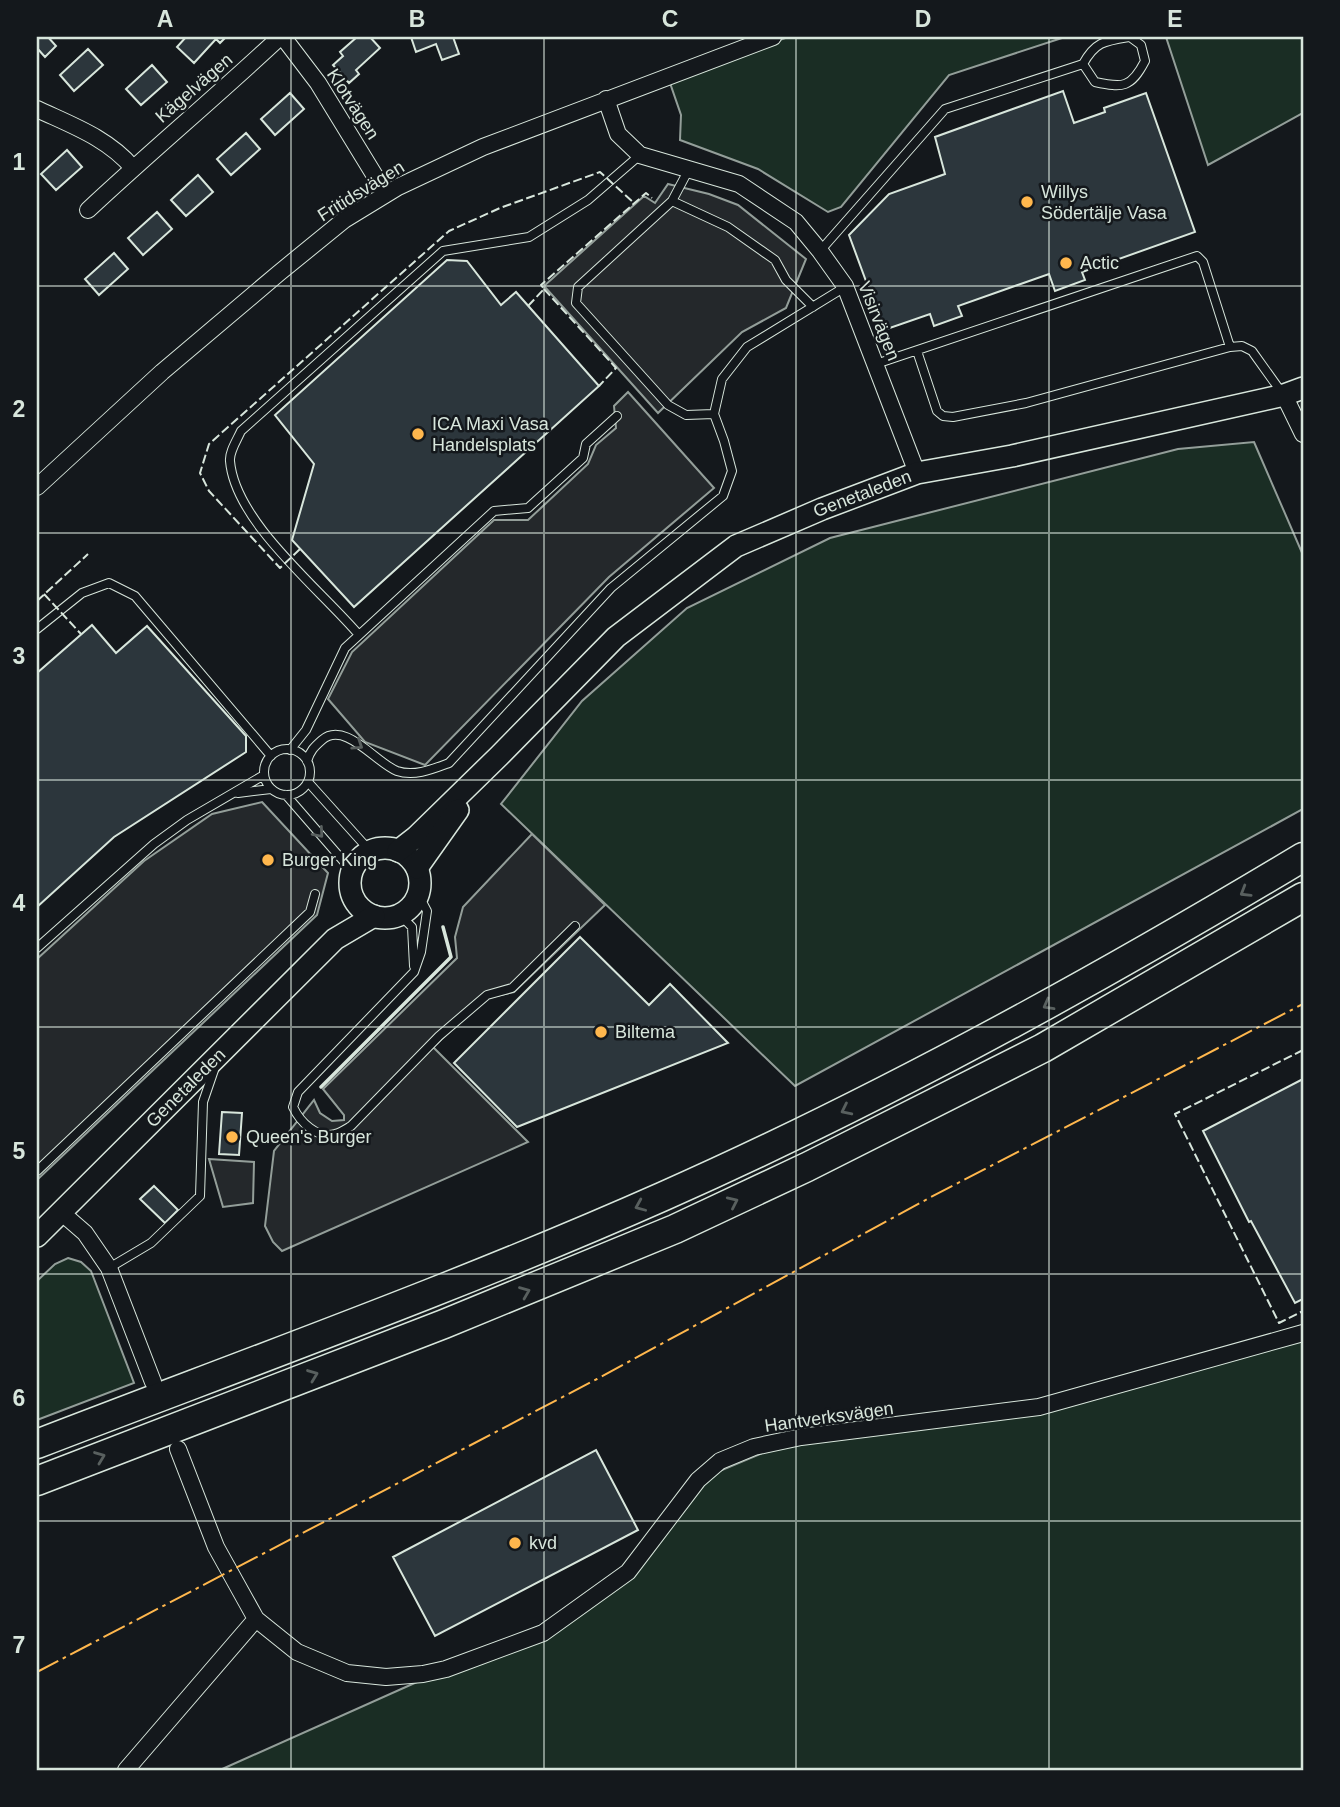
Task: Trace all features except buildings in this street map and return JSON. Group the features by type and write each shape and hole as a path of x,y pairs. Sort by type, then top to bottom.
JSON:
{"highway":[{"path":"37,1444 558,1242 790,1138 1027,1017 1303,857"},
{"path":"37,1481 444,1324 676,1229 807,1167 1031,1054 1303,897"}],"main road":[{"name":"Genetaleden","path":"398,850 416,837 499,756 616,637 736,547 822,509 917,473 1013,456 1293,392"},
{"name":"Genetaleden","path":"417,869 499,756"},
{"path":"352,871 359,859 370,851 384,848 398,850 409,857 417,869 420,881 418,894 411,907 400,915"},
{"name":"Genetaleden","path":"335,939 353,897 350,884 352,871"},
{"path":"353,897 361,909 374,916"},
{"name":"Genetaleden","path":"37,1236 335,939 374,916 386,918 400,915"}],"street":[{"name":"Kägelvägen","path":"88,210 281,37"},
{"name":"Klotvägen","path":"281,37 318,83 386,194"},
{"name":"Fritidsvägen","path":"37,487 162,372 279,273 344,220 386,194 483,147 773,37"},
{"path":"606,99 618,134 640,155"},
{"path":"37,109 97,138 121,153 133,168"},
{"name":"Visirvägen","path":"640,155 739,184 796,222 845,286 917,473"},
{"path":"1293,392 1303,434"},
{"path":"62,1213 85,1233 109,1268 153,1382"},
{"name":"Hantverksvägen","path":"178,1449 216,1547 256,1619 297,1652 347,1673 386,1677 423,1674 446,1669 543,1633 628,1572 698,1479 719,1461 754,1447 801,1437 1039,1407 1303,1333"},
{"path":"126,1770 256,1619"}],"lane":[{"path":"820,250 945,109 1083,64 1091,50 1105,41 1129,37 1141,45 1145,61 1137,78 1118,87 1095,82 1083,64"},
{"path":"359,635 255,524 235,489 229,458 241,432 443,251 529,237 588,200 640,155"},
{"path":"688,169 672,201 578,286 576,303 668,405 686,415 714,414"},
{"path":"672,201 728,227 775,260 786,280 813,307"},
{"path":"877,364 1197,256 1203,262 1230,348"},
{"path":"286,795 299,792 308,782 307,761 311,750 327,736 344,735 397,771 422,772 449,763 611,589 723,496 732,471 714,414 722,379 747,347 845,286"},
{"path":"916,351 937,411 943,416 953,418 1026,404 1242,346 1252,351 1293,392"},
{"path":"290,750 306,730 345,648 494,510 528,508 583,458 586,444 617,416"},
{"path":"37,629 82,593 109,583 135,596 271,757"},
{"path":"271,789 264,775 264,768 271,757 283,750 290,750 297,752 307,761"},
{"path":"37,948 154,844 195,814 264,775"},
{"path":"308,782 370,851"},
{"path":"235,793 271,789 286,795 352,871"},
{"path":"37,1171 310,912 315,894"},
{"path":"418,894 427,911 421,952 414,972 298,1092 293,1107 299,1119 321,1135 335,1135 351,1126 439,1037 487,995 512,988 575,926"},
{"path":"400,915 412,927 414,972"},
{"path":"109,1268 151,1243 200,1196 203,1101 219,1056"}],"green space":[{"path":"788,37 1065,37 949,75 841,207 828,212 758,169 680,140 681,115 669,80"},
{"path":"1166,37 1303,37 1303,113 1208,165"},
{"path":"1254,442 1303,555 1303,809 795,1086 501,804 582,701 687,608 830,538 1178,449"},
{"path":"68,1258 81,1262 91,1271 134,1383 37,1420 37,1281 55,1264"},
{"path":"1303,1335 1303,1770 220,1770 446,1669 543,1632 628,1572 698,1480 801,1437 1039,1407"}],"shaded area":[{"path":"668,184 709,194 738,205 806,259 786,308 742,332 658,413 544,286 644,196 655,203"},
{"path":"628,392 714,488 609,577 425,765 365,742 328,699 352,652 494,520 528,520 588,464 596,445 616,428 614,406"},
{"path":"262,802 328,873 317,915 37,1180 37,959 144,861 212,814"},
{"path":"532,834 605,905 514,992 487,998 433,1047 528,1142 282,1251 273,1242 265,1226 274,1151 314,1100 320,1113 332,1121 344,1120 344,1115 323,1089 457,958 455,937 463,907"},
{"path":"209,1159 254,1162 253,1203 223,1207"}],"fence":[{"path":"300,549 280,568 209,491 200,473 209,444 449,231 500,208 600,172 634,203"},
{"path":"528,306 544,289 541,285 646,193 652,198"},
{"path":"544,289 616,368 599,386"},
{"path":"37,601 88,554"},
{"path":"44,594 81,634"},
{"path":"1303,1050 1175,1114 1279,1323 1303,1311"}],"wall":[{"path":"321,1087 451,957 443,927"}],"power":[{"path":"37,1672 597,1379 931,1197 1303,1004"}],"place":[{"name":"Willys Södertälje Vasa","path":"1027,202"},
{"name":"Actic","path":"1066,263"},
{"name":"ICA Maxi Vasa Handelsplats","path":"418,434"},
{"name":"Burger King","path":"268,860"},
{"name":"Biltema","path":"601,1032"},
{"name":"Queen's Burger","path":"232,1137"},
{"name":"kvd","path":"515,1543"}]}
